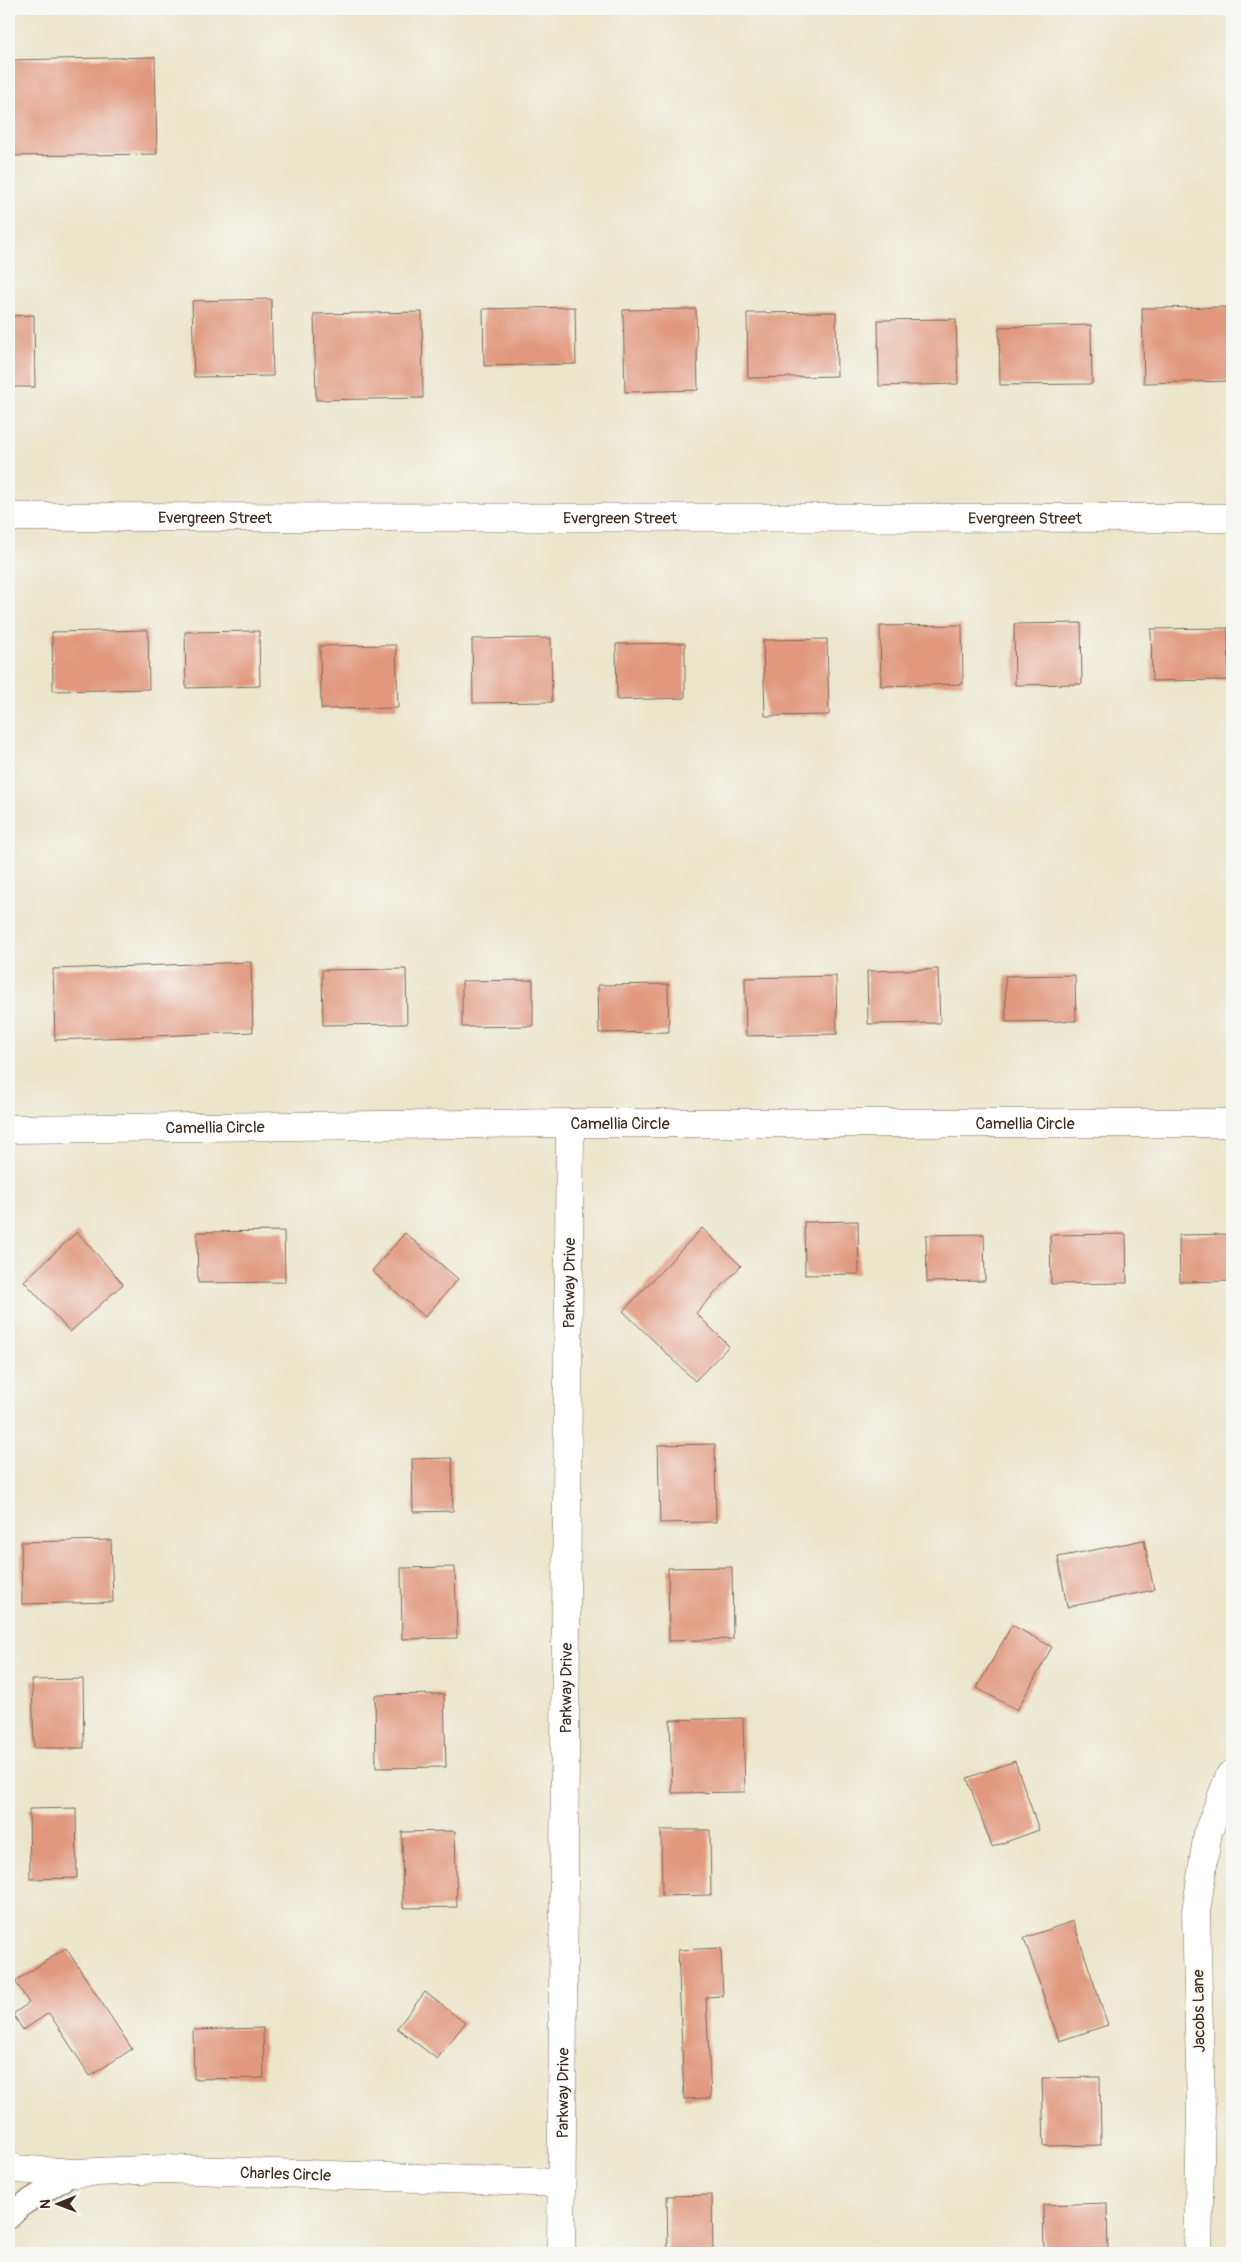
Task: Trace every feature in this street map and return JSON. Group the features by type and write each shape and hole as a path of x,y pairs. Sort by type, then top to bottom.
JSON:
{"street":[{"name":"Evergreen Street","path":"9,517 1232,518"},
{"name":"Camellia Circle","path":"9,1129 570,1124 1232,1124"},
{"name":"Parkway Drive","path":"561,2253 570,1124"},
{"name":"Jacobs Lane","path":"1198,2253 1201,2109 1196,1911 1208,1832 1232,1775"},
{"name":"Charles Circle","path":"9,2165 15,2169 74,2173 165,2169 561,2183"}],"lane":[{"path":"9,2218 22,2205 74,2173"}],"building":[{"path":"155,57 157,154 9,156 9,60"},
{"path":"271,299 273,376 194,377 192,301"},
{"path":"575,307 576,364 484,366 483,309"},
{"path":"1232,307 1232,381 1144,383 1142,308"},
{"path":"696,309 698,390 625,392 623,310"},
{"path":"422,312 423,398 316,400 314,314"},
{"path":"836,312 837,376 748,378 747,313"},
{"path":"34,315 35,387 9,387 9,316"},
{"path":"956,319 958,384 879,386 878,320"},
{"path":"1091,325 1092,384 1000,385 999,327"},
{"path":"1081,623 1082,684 1015,685 1014,624"},
{"path":"962,625 963,684 881,686 880,626"},
{"path":"1228,628 1229,680 1152,681 1151,629"},
{"path":"148,630 149,689 53,691 52,632"},
{"path":"259,631 260,686 186,688 185,632"},
{"path":"551,638 552,702 473,703 472,639"},
{"path":"827,639 829,715 765,716 763,640"},
{"path":"685,643 685,698 617,700 616,644"},
{"path":"396,645 398,708 321,709 320,646"},
{"path":"251,962 253,1032 55,1040 53,969"},
{"path":"406,969 407,1024 323,1025 322,970"},
{"path":"938,969 940,1023 868,1024 867,971"},
{"path":"1075,975 1076,1021 1006,1022 1005,976"},
{"path":"836,976 837,1034 746,1036 745,978"},
{"path":"533,980 533,1026 462,1027 462,981"},
{"path":"668,984 669,1032 599,1033 598,985"},
{"path":"858,1221 859,1274 805,1275 804,1222"},
{"path":"702,1228 741,1266 696,1313 729,1346 695,1381 623,1311"},
{"path":"284,1231 285,1282 198,1283 197,1232"},
{"path":"77,1232 123,1284 70,1332 24,1281"},
{"path":"405,1233 458,1279 425,1317 372,1271"},
{"path":"984,1234 985,1281 927,1282 926,1235"},
{"path":"1126,1234 1127,1283 1051,1284 1050,1235"},
{"path":"1232,1234 1232,1281 1180,1282 1179,1235"},
{"path":"715,1444 716,1522 660,1523 658,1445"},
{"path":"452,1458 453,1511 413,1512 412,1459"},
{"path":"111,1540 113,1602 22,1604 21,1542"},
{"path":"1144,1540 1154,1590 1067,1607 1058,1557"},
{"path":"455,1567 457,1638 402,1639 401,1568"},
{"path":"732,1567 733,1639 669,1641 668,1568"},
{"path":"1012,1625 1052,1647 1017,1710 977,1688"},
{"path":"83,1679 84,1748 34,1748 32,1680"},
{"path":"444,1694 446,1767 376,1768 375,1695"},
{"path":"743,1718 745,1792 672,1793 670,1720"},
{"path":"1015,1761 1039,1830 992,1847 967,1778"},
{"path":"76,1808 77,1878 30,1879 29,1809"},
{"path":"661,1830 710,1830 711,1895 662,1896"},
{"path":"455,1831 457,1907 403,1908 402,1832"},
{"path":"1073,1921 1108,2025 1059,2041 1024,1938"},
{"path":"66,1948 132,2049 90,2076 49,2013 23,2030 13,2014 29,2003 15,1981"},
{"path":"721,1948 723,1996 706,1997 711,2098 684,2099 678,1950"},
{"path":"425,1992 465,2023 437,2059 397,2028"},
{"path":"263,2028 264,2078 194,2079 193,2030"},
{"path":"1100,2077 1101,2145 1044,2146 1042,2078"},
{"path":"712,2195 713,2253 668,2253 667,2196"},
{"path":"1107,2203 1108,2253 1044,2253 1043,2205"}]}
